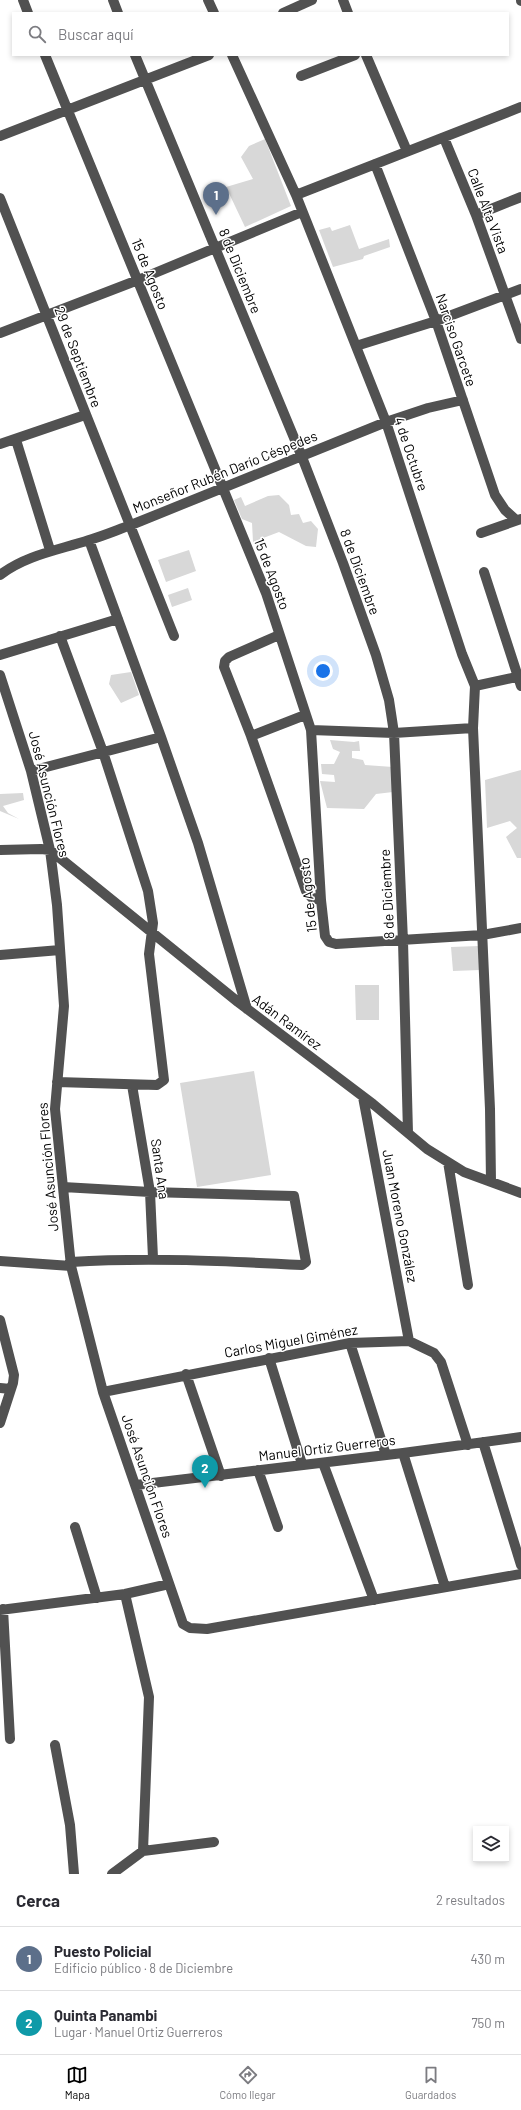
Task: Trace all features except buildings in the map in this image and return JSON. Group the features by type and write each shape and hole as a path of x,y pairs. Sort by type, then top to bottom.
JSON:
{"street":[{"path":"23,0 28,12"},
{"path":"113,0 118,12"},
{"path":"208,0 214,12"},
{"path":"285,12 312,0"},
{"path":"343,0 348,12"},
{"name":"15 de Agosto","path":"45,56 266,594 310,730 321,900 325,936 329,942 336,944 482,935 521,928"},
{"name":"8 de Diciembre","path":"135,56 302,456 376,655 389,700 394,733 404,941 408,1133"},
{"path":"0,136 206,56"},
{"name":"4 de Octubre","path":"232,56 296,196 386,422 459,648 475,686 473,728 490,1108 491,1182"},
{"path":"301,76 352,56"},
{"path":"366,56 407,151"},
{"path":"296,196 521,107"},
{"name":"Calle Alta Vista","path":"444,138 476,215 521,339"},
{"name":"Narciso Garcete","path":"375,164 436,321 495,495 505,510 519,520"},
{"path":"476,215 521,197"},
{"name":"29 de Septiembre","path":"0,198 174,636"},
{"path":"0,334 47,314 138,280 302,212"},
{"path":"356,346 436,321 521,289"},
{"name":"Monseñor Rubén Darío Céspedes","path":"0,575 14,566 50,550 89,540 131,525 386,422 428,408 463,400"},
{"path":"0,444 16,440 85,415"},
{"path":"16,440 50,550"},
{"path":"481,533 519,520"},
{"path":"89,540 198,843 247,1009"},
{"path":"475,686 520,680 484,572"},
{"path":"0,655 118,619"},
{"path":"279,635 229,657 224,661 224,667 251,736 306,891 312,898 321,900"},
{"path":"57,1082 157,1085 164,1080 149,954 152,934 148,891 102,752 60,636"},
{"name":"José Asunción Flores","path":"0,675 31,771 50,850 64,1006 56,1109 71,1264 103,1392 183,1624 190,1628 207,1629 374,1600"},
{"path":"251,736 305,715"},
{"path":"310,730 394,733 473,728"},
{"path":"31,771 161,737"},
{"path":"0,850 50,850"},
{"name":"Adán Ramírez","path":"50,850 152,934 408,1133 464,1172 521,1193"},
{"path":"0,955 60,950"},
{"name":"Santa Ana","path":"132,1085 150,1192 153,1258"},
{"name":"Juan Moreno González","path":"363,1097 409,1342"},
{"path":"448,1162 468,1285"},
{"path":"0,1261 71,1264 124,1258 153,1258 302,1265 306,1262 294,1196 150,1192 63,1187"},
{"path":"0,1320 14,1375 0,1423"},
{"name":"Carlos Miguel Giménez","path":"103,1392 186,1374 350,1343 409,1342 434,1353 441,1362 468,1444"},
{"path":"350,1343 386,1454"},
{"path":"269,1358 302,1464"},
{"path":"186,1374 221,1476"},
{"path":"0,1388 11,1389"},
{"name":"Manuel Ortiz Guerreros","path":"136,1485 221,1476 386,1454 403,1454 521,1437"},
{"path":"483,1442 521,1564"},
{"path":"403,1454 446,1587"},
{"path":"322,1463 374,1600 521,1574"},
{"path":"258,1470 278,1527"},
{"path":"75,1527 97,1598"},
{"path":"10,1739 2,1610 124,1594 169,1584"},
{"path":"124,1594 149,1697 142,1851"},
{"path":"55,1745 70,1825 74,1874"},
{"path":"112,1874 142,1851 214,1842"}],"shaded area":[{"path":"265,139 291,206 245,227 226,187 253,179 241,157 249,146"},
{"path":"350,225 359,249 389,239 390,247 364,256 363,259 333,267 319,230 330,227 332,231"},
{"path":"279,495 289,505 291,515 299,514 303,523 311,521 318,529 316,547 306,546 279,532 253,542 252,523 242,519 234,500 241,497 245,506 268,496"},
{"path":"189,550 196,571 166,582 158,560"},
{"path":"188,588 192,600 172,607 168,595"},
{"path":"131,672 139,695 121,703 109,684 111,675"},
{"path":"330,740 359,741 360,751 352,751 352,758 363,760 365,765 393,767 393,792 376,794 364,809 327,808 320,781 335,782 334,775 322,774 321,764 334,764 340,752 333,749"},
{"path":"521,770 521,858 517,858 506,837 517,828 510,821 487,828 485,780"},
{"path":"23,793 24,800 3,806 8,813 19,819 0,811 0,794"},
{"path":"479,946 480,970 453,971 451,947"},
{"path":"355,985 379,985 379,1020 356,1020"},
{"path":"254,1071 271,1175 197,1187 180,1083"}],"place":[{"name":"Puesto Policial","path":"216,215"},
{"name":"Quinta Panambi","path":"205,1488"}]}
